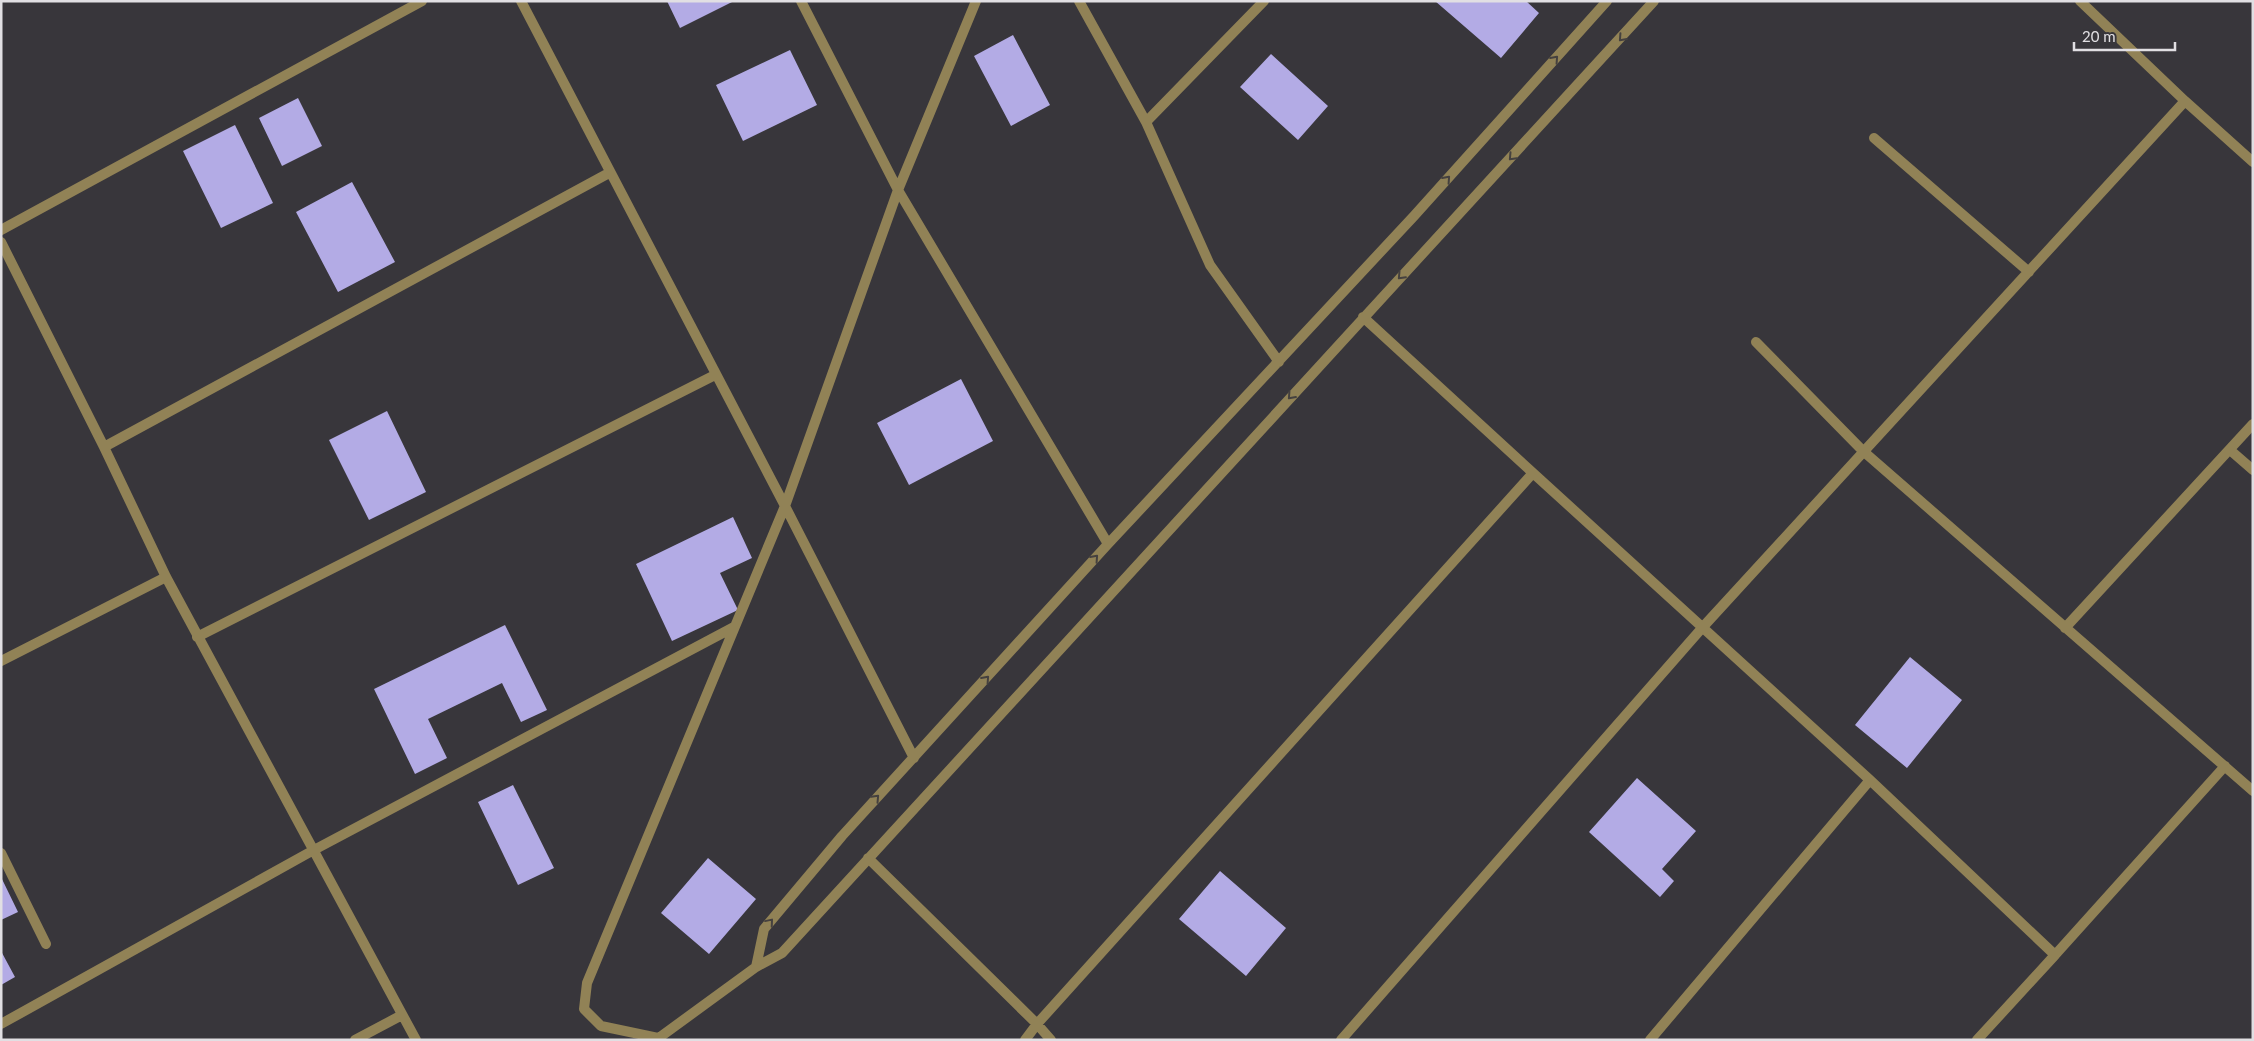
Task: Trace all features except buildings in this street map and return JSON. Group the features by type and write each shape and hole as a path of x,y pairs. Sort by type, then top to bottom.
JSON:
{"street":[{"path":"1,230 422,1"},
{"path":"521,1 609,173 785,506 914,758"},
{"path":"801,1 898,190 1108,544"},
{"path":"976,1 898,190 785,506 588,983 584,1009 601,1026 657,1039 756,967 782,953 1654,1"},
{"path":"1079,1 1146,122 1210,265 1279,362"},
{"path":"1146,122 1264,1"},
{"path":"756,967 764,929 842,836 1108,544 1279,362 1607,1"},
{"path":"2080,1 2185,101 2253,162"},
{"path":"1341,1040 1702,628 2185,101"},
{"path":"1874,138 2029,272"},
{"path":"104,447 609,173"},
{"path":"1,242 197,637 416,1040"},
{"path":"1363,318 1870,780 2055,956"},
{"path":"1756,342 1863,451 2253,791"},
{"path":"197,637 715,375"},
{"path":"2065,628 2253,424"},
{"path":"2230,450 2253,470"},
{"path":"1025,1040 1037,1024 1533,473"},
{"path":"1,661 166,577"},
{"path":"1,1024 312,851 734,627"},
{"path":"1977,1040 2225,766"},
{"path":"1650,1040 1870,780"},
{"path":"1,853 46,944"},
{"path":"868,858 1051,1040"},
{"path":"355,1040 402,1015"}]}
